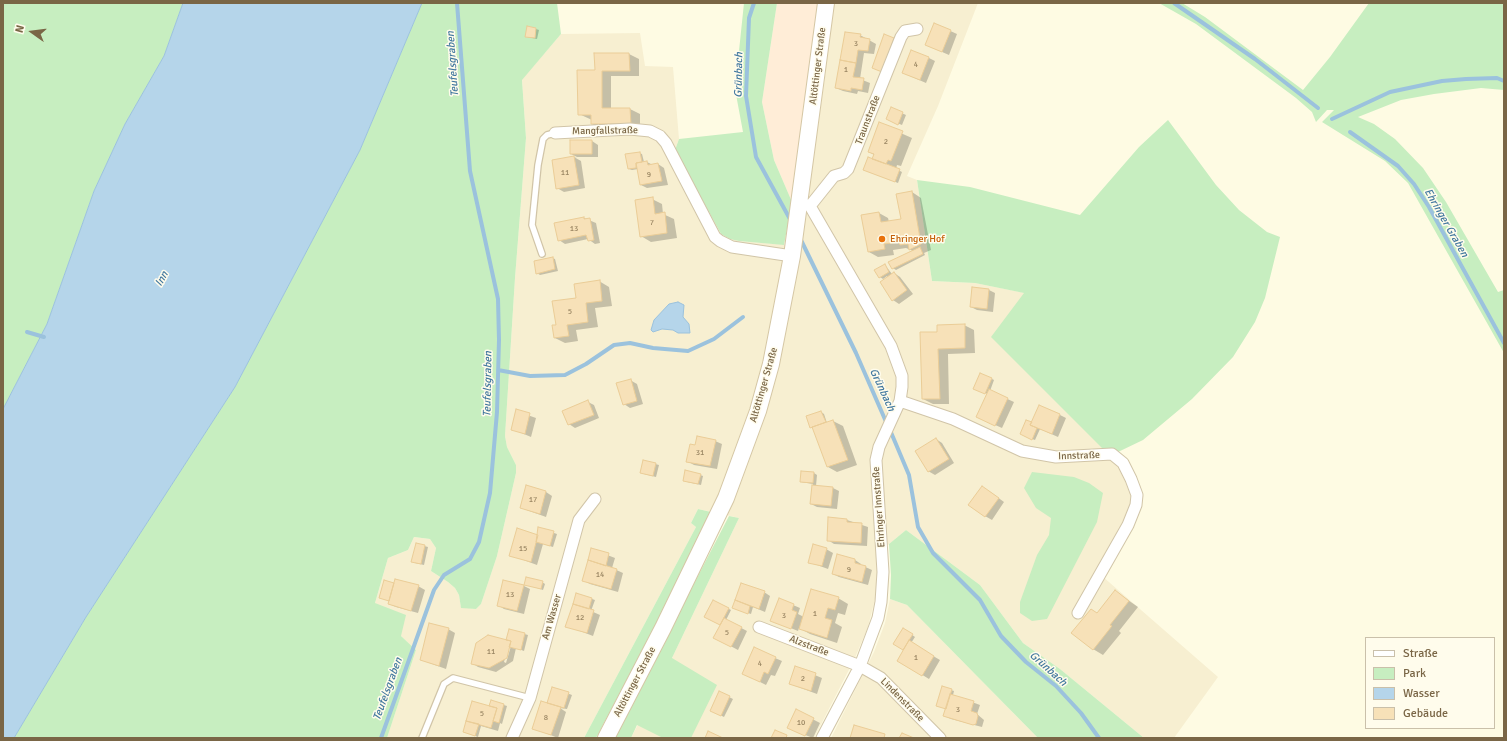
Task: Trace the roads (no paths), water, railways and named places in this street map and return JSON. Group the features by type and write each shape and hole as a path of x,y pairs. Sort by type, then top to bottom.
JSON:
{"main road":[{"name":"Altöttinger Straße","path":"606,738 664,628 726,498 758,411 771,364 803,207 826,3"}],"street":[{"name":"Traunstraße","path":"803,207 834,176 844,173 848,169 901,37 905,31 917,29"},
{"name":"Mangfallstraße","path":"555,133 630,129 650,131 660,136 666,143 715,237 732,247 793,251"},
{"name":"Ehringer Innstraße","path":"803,207 891,346 902,376 900,400 894,417 881,442 877,455 876,466 883,572 881,602 873,633 860,666 822,738"},
{"name":"Innstraße","path":"900,400 953,419 1022,451 1056,457 1112,454 1123,463 1137,495 1135,509 1078,612"},
{"name":"Am Wasser","path":"512,738 530,698 579,520 595,499"},
{"name":"Alzstraße","path":"759,627 860,666"},
{"name":"Lindenstraße","path":"860,666 881,678 940,738"}],"lane":[{"name":"Mangfallstraße","path":"542,254 532,225 537,172 543,139 547,135 555,133"},
{"path":"422,738 444,684 453,678 530,698"}],"water":[{"name":"Inn","path":"183,3 422,3 360,150 235,387 86,617 14,738 3,738 3,409 47,324 94,191 125,124 164,56"},
{"path":"678,302 684,305 683,317 689,324 690,333 678,333 673,330 662,329 653,332 651,330 654,320 669,304"}],"waterway":[{"name":"Teufelsgraben","path":"381,738 434,590 444,575 470,559 479,542 490,493 497,412 499,340 498,299 470,171 457,3"},
{"name":"Grünbach","path":"754,3 749,18 746,96 756,157 791,221"},
{"name":"Ehringer Graben","path":"1174,3 1255,59 1318,108"},
{"path":"1332,119 1390,92 1442,81 1497,78 1504,81"},
{"name":"Ehringer Graben","path":"1350,132 1398,166 1414,184 1429,207 1504,343"},
{"name":"Grünbach","path":"800,238 856,353 887,424"},
{"path":"498,370 530,376 565,375 586,364 614,345 630,343 653,348 688,351 714,339 743,317"},
{"path":"27,332 44,337"},
{"name":"Grünbach","path":"890,430 909,475 918,527 933,553 980,600 1001,636 1026,662 1056,686 1081,713 1099,738"}],"place":[{"name":"Ehringer Hof","path":"882,239"}]}
